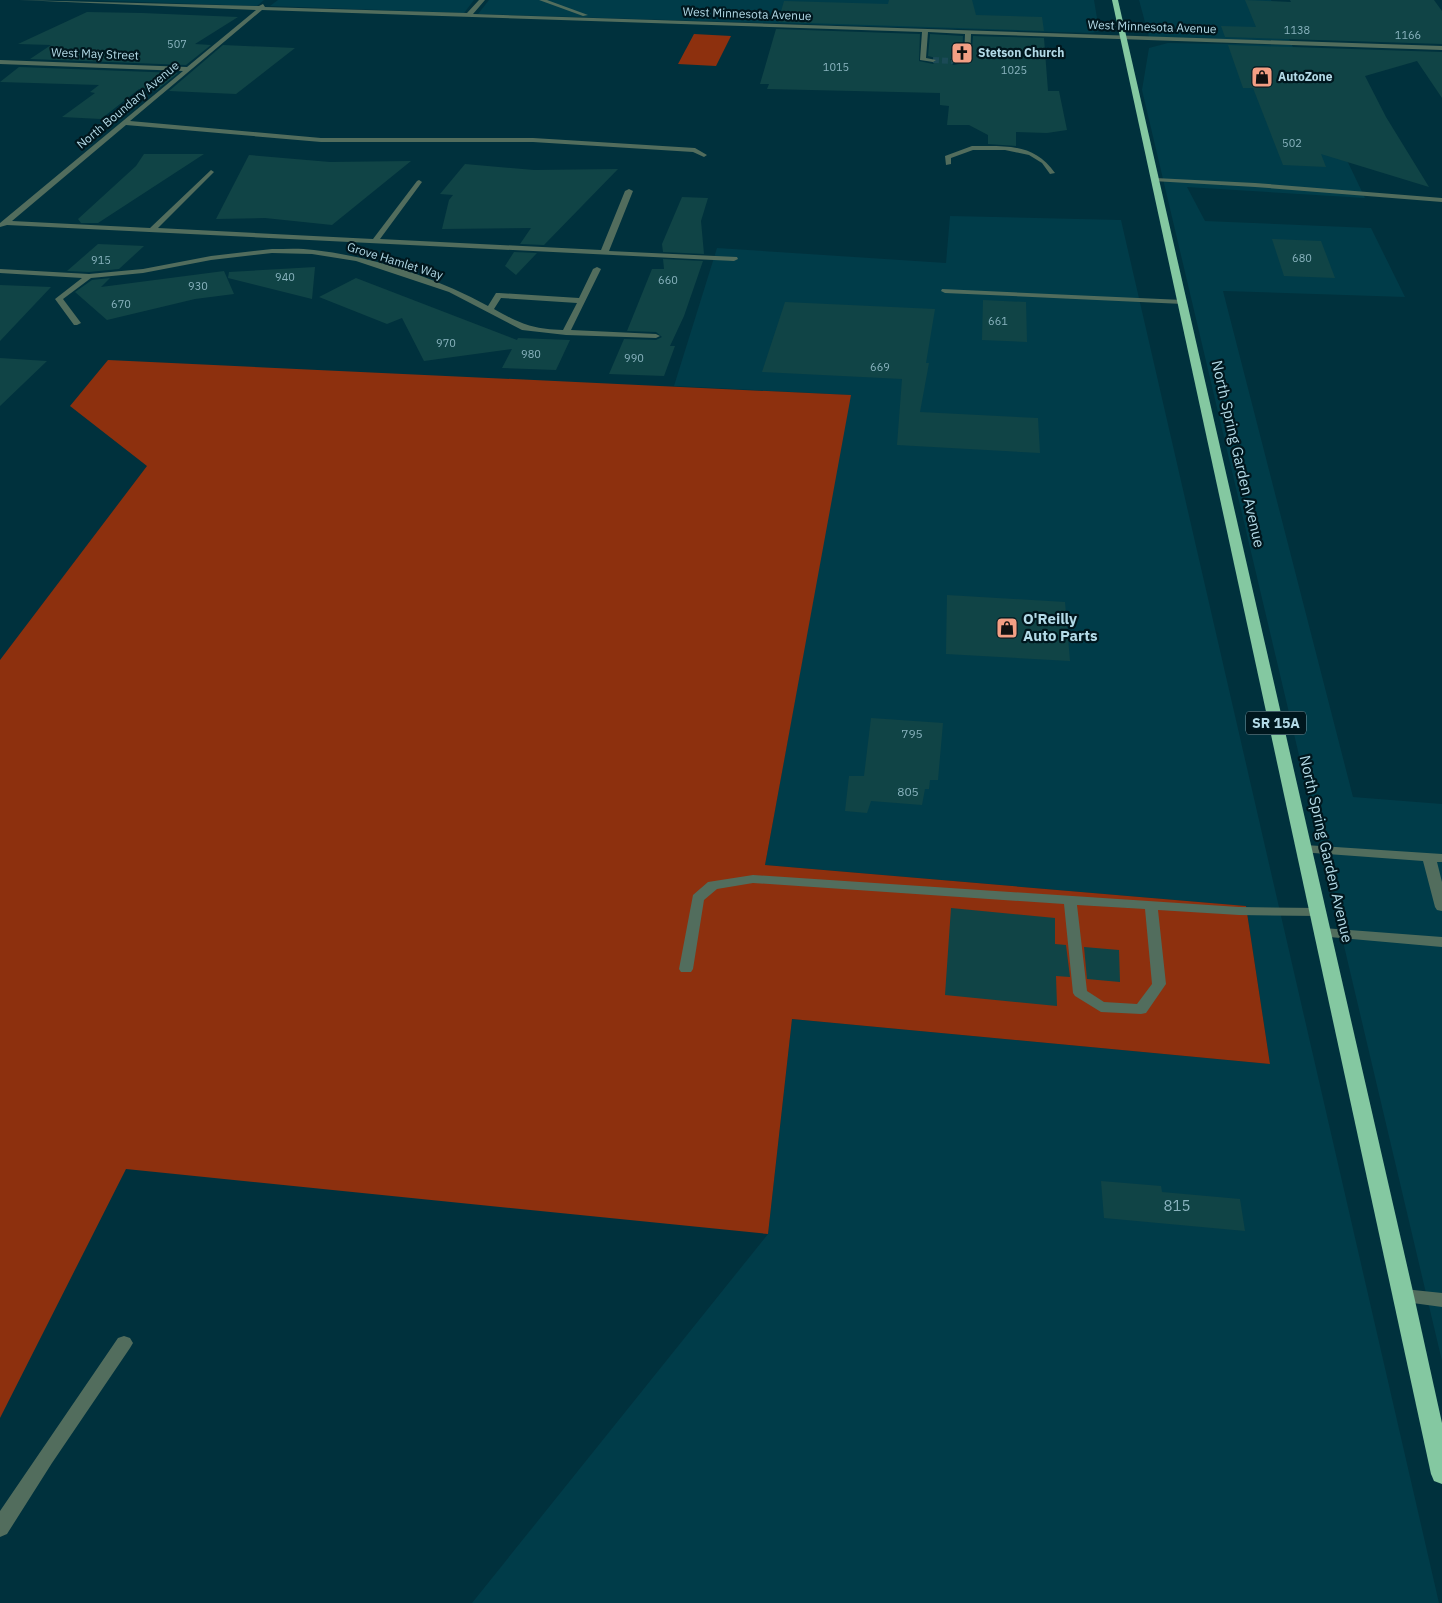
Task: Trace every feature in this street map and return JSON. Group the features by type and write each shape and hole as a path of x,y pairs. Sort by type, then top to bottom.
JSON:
{"highway":[{"name":"North Spring Garden Avenue","path":"1115,0 1319,912 1442,1474"}],"street":[{"name":"West Minnesota Avenue","path":"22,0 1442,48"},
{"name":"North Boundary Avenue","path":"3,225 271,0"},
{"path":"469,15 482,0"},
{"path":"542,0 584,13 585,19"},
{"path":"925,31 923,60 933,60"},
{"path":"953,61 967,61 968,32"},
{"name":"West May Street","path":"0,62 188,69"},
{"path":"126,123 152,124 256,136 322,140 412,142 534,140 695,150 704,155"},
{"path":"948,164 947,157 972,148 1005,148 1031,153 1044,162 1052,173"},
{"path":"152,230 212,172"},
{"path":"1155,180 1255,185 1442,200"},
{"path":"374,242 419,182"},
{"path":"604,253 629,191"},
{"path":"3,225 152,230 734,259"},
{"name":"Grove Hamlet Way","path":"0,271 90,276 143,271 211,258 272,251 312,252 357,259 452,290 522,328 566,333 656,336"},
{"path":"566,333 597,269"},
{"path":"77,323 59,299 90,276"},
{"path":"945,291 1183,302"},
{"path":"489,310 499,296 582,301"},
{"path":"1305,849 1436,858 1442,906"},
{"path":"686,968 698,898 713,885 753,879 1239,910 1319,912"},
{"path":"1070,898 1080,992 1101,1007 1142,1009 1159,984 1151,904"},
{"path":"1323,933 1442,942"},
{"path":"1404,1296 1442,1300"},
{"path":"0,1528 27,1484 124,1343"}],"shaded area":[{"path":"84,0 264,0 257,6"},
{"path":"278,0 474,0 464,13 270,6"},
{"path":"489,0 1094,0 1099,30 1090,33 478,14"},
{"path":"1139,0 1271,0 1290,41 1149,37"},
{"path":"694,34 731,36 716,66 678,64"},
{"path":"1168,43 1292,45 1365,198 1187,187 1205,221 1371,228 1405,297 1223,291 1353,797 1442,804 1442,1361 1142,90 1149,48"},
{"path":"950,216 1121,220 1439,1603 472,1603 768,1234 792,1019 1270,1064 1246,906 765,865 850,395 674,386 717,248 946,263"},
{"path":"108,360 851,395 765,865 1246,906 1270,1064 792,1019 768,1234 126,1169 0,1418 0,660 147,466 70,406"}],"building":[{"path":"889,0 972,0 976,15 1042,17 1044,31 778,22 784,1 888,4"},
{"path":"1245,0 1291,2 1290,0 1434,0 1442,11 1442,44 1225,37 1221,26 1256,27"},
{"path":"87,12 238,17 195,44 211,45 186,65 30,59 51,45 18,44"},
{"path":"776,29 920,34 919,61 933,64 938,60 928,56 930,34 963,36 962,57 950,59 953,65 971,62 973,36 1044,38 1048,91 1059,91 1067,130 1047,133 1016,132 1016,146 988,144 988,135 969,125 947,125 949,106 940,105 940,93 767,89 769,84 760,84"},
{"path":"223,45 295,48 236,94 169,91"},
{"path":"1228,45 1442,52 1442,98 1417,61 1365,76 1386,117 1429,187 1321,154 1326,167 1283,165 1253,88 1243,88"},
{"path":"19,67 178,73 157,90 139,89 101,119 62,117 95,93 90,92 99,85 0,82"},
{"path":"144,154 204,154 98,223 81,223 78,219 136,166"},
{"path":"249,155 330,162 411,161 332,225 265,218 216,219"},
{"path":"465,164 534,170 618,169 544,245 520,244 531,228 442,229 449,200 453,195 440,194"},
{"path":"682,197 708,198 701,221 704,254 663,252 662,244"},
{"path":"1272,239 1321,241 1335,278 1284,276"},
{"path":"98,244 144,246 119,269 89,272 67,271"},
{"path":"514,252 537,253 516,275 505,266"},
{"path":"663,259 703,261 684,316 670,346 675,346 664,376 609,374 624,339 656,340 662,337 656,332 627,331 652,269 664,269"},
{"path":"315,267 312,299 228,278 229,272"},
{"path":"224,271 234,294 195,299 107,320 75,292 92,280 110,278 101,287"},
{"path":"356,278 517,340 518,338 570,340 556,370 502,368 512,349 424,361 402,318 387,324 319,297"},
{"path":"0,285 51,287 0,341"},
{"path":"983,300 1026,302 1027,342 982,340"},
{"path":"785,302 935,309 926,363 929,363 920,412 1038,418 1040,453 897,445 902,379 762,372"},
{"path":"0,358 47,361 0,406"},
{"name":"O'Reilly Auto Parts","path":"947,595 1065,602 1070,661 946,654"},
{"path":"871,718 943,723 938,780 930,780 929,789 925,789 922,805 871,801 867,813 845,811 849,776 864,776"},
{"path":"951,908 1055,918 1055,944 1066,945 1070,977 1056,976 1057,1006 945,995"},
{"path":"1084,947 1119,950 1120,982 1087,979"},
{"path":"1101,1181 1161,1186 1162,1192 1240,1199 1245,1231 1104,1218"}],"tunnel":[{"path":"933,60 953,61"}],"place":[{"name":"Stetson Church","path":"962,53"},
{"name":"AutoZone","path":"1262,77"},
{"name":"O'Reilly Auto Parts","path":"1007,628"}]}
